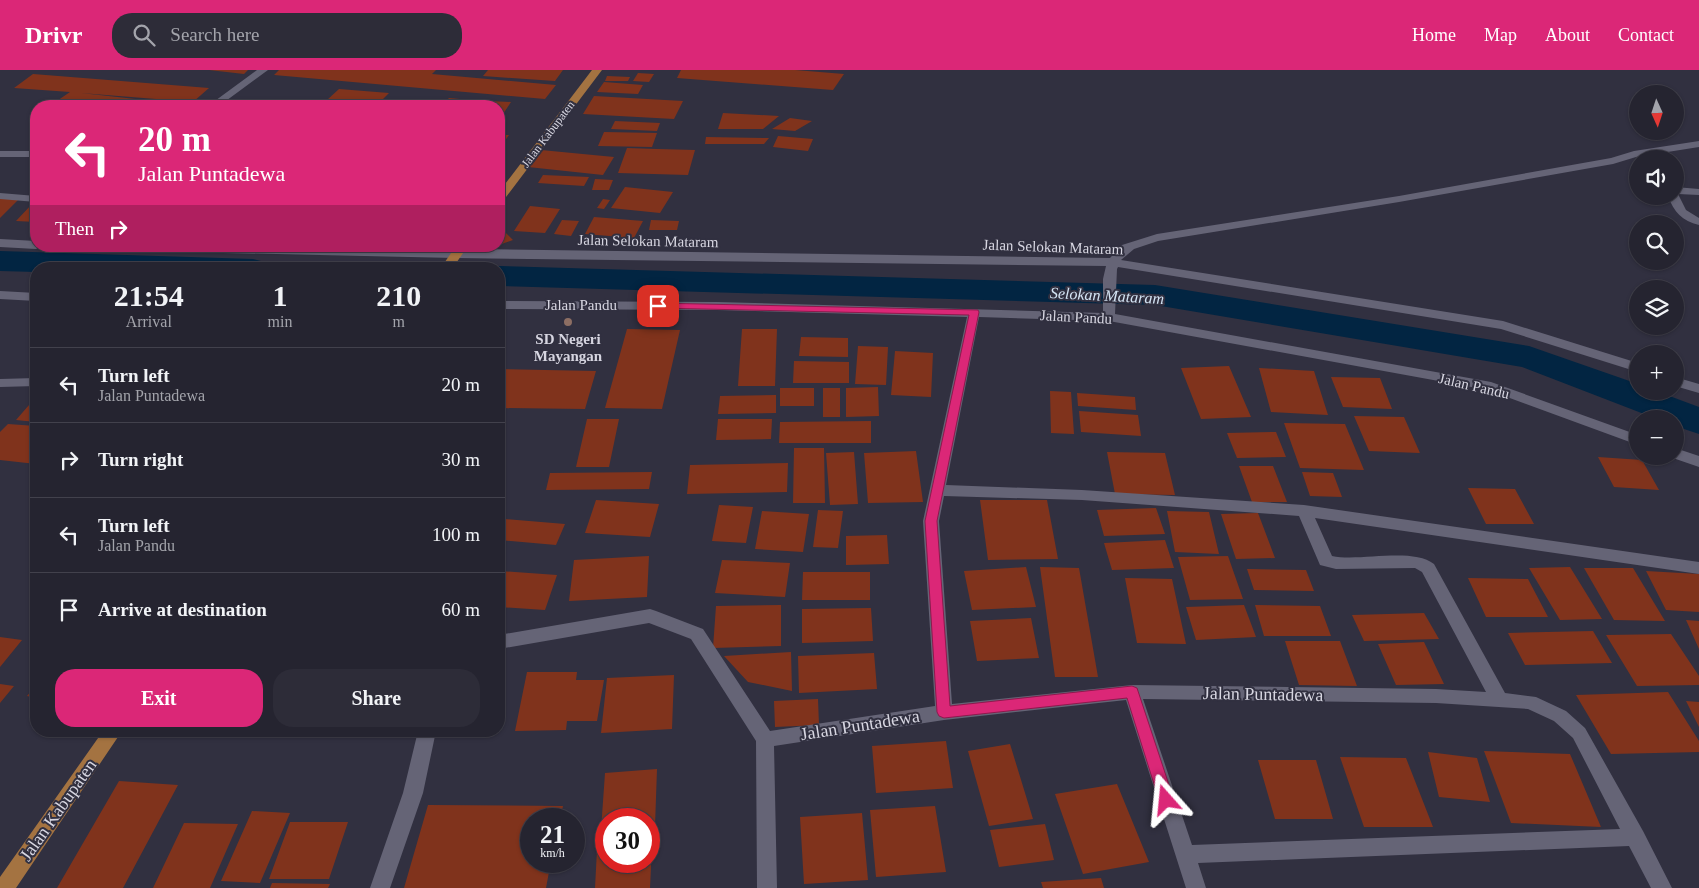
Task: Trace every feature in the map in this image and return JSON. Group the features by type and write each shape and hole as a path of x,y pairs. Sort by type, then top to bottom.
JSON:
{"main road":[{"name":"Jalan Kabupaten","path":"505,191 597,70"},
{"name":"Jalan Kabupaten","path":"4,888 109,737"}],"street":[{"path":"222,100 263,70"},
{"path":"1670,150 1699,144"},
{"path":"0,154 30,154"},
{"path":"1109,313 1110,276 1114,257 1127,247 1156,238 1399,199 1629,158"},
{"path":"1684,191 1699,192"},
{"path":"0,196 30,198"},
{"path":"1678,205 1680,211 1687,218 1699,222"},
{"path":"0,244 30,245"},
{"name":"Jalan Selokan Mataram","path":"295,252 454,258 1112,262 1503,325 1629,365"},
{"path":"0,295 30,297"},
{"name":"Jalan Pandu","path":"505,305 717,306 1109,313 1491,386 1629,437"},
{"path":"944,712 931,521 974,312"},
{"path":"0,383 30,382"},
{"path":"1684,384 1699,389"},
{"path":"1684,457 1699,462"},
{"path":"938,490 1082,495 1304,511 1699,568"},
{"path":"1304,511 1326,561 1336,563 1415,562 1423,564 1428,568 1500,700"},
{"path":"505,641 650,616 697,634 765,740 767,888"},
{"path":"1132,692 1196,888"},
{"name":"Jalan Puntadewa","path":"765,740 944,712 1132,692 1436,696 1530,702 1560,716 1579,733 1662,888"},
{"path":"380,888 412,793 426,737"},
{"path":"1184,854 1636,837"}],"building":[{"path":"209,70 248,70 244,74"},
{"path":"279,70 436,70 432,74 556,85 545,99 274,75"},
{"path":"488,70 563,70 555,81 483,76"},
{"path":"681,70 795,70 844,74 833,90 677,78"},
{"path":"638,73 654,74 649,82 633,81"},
{"path":"33,74 209,88 195,100 168,100 81,93 145,100 58,100 70,92 14,88"},
{"path":"607,76 630,77 628,81 605,81"},
{"path":"604,82 643,85 638,94 597,92"},
{"path":"339,89 389,93 382,100 327,100"},
{"path":"594,96 683,101 674,119 583,114"},
{"path":"449,98 460,99 459,100 447,100"},
{"path":"505,102 511,102 505,111"},
{"path":"723,113 779,116 763,129 718,129"},
{"path":"790,118 812,121 795,131 772,129"},
{"path":"615,121 660,123 657,131 611,129"},
{"path":"604,132 657,133 652,147 598,146"},
{"path":"778,136 813,139 808,151 773,147"},
{"path":"706,137 769,138 764,144 705,144"},
{"path":"627,148 695,150 688,175 618,173"},
{"path":"541,150 614,157 603,175 528,167"},
{"path":"543,175 589,177 584,186 538,183"},
{"path":"595,179 613,180 609,190 592,190"},
{"path":"625,187 673,192 660,213 611,208"},
{"path":"0,198 20,198 0,218"},
{"path":"603,199 610,200 604,209 597,208"},
{"path":"30,206 30,222 16,221"},
{"path":"530,206 560,209 545,233 514,231"},
{"path":"594,217 643,221 634,238 585,234"},
{"path":"562,220 579,221 571,236 554,234"},
{"path":"651,220 679,221 677,230 649,230"},
{"path":"505,232 513,240 505,243"},
{"path":"627,329 680,330 662,409 605,408"},
{"path":"742,329 777,329 775,386 738,386"},
{"path":"801,337 848,338 848,357 799,356"},
{"path":"858,346 888,347 886,385 855,384"},
{"path":"895,351 933,353 931,397 891,395"},
{"path":"794,361 849,362 849,383 793,383"},
{"path":"1229,366 1251,417 1201,419 1181,368"},
{"path":"1259,368 1314,371 1328,415 1271,412"},
{"path":"505,369 596,371 585,409 505,408"},
{"path":"1331,377 1380,378 1392,409 1343,407"},
{"path":"878,387 879,416 846,417 846,388"},
{"path":"780,388 814,388 814,406 780,406"},
{"path":"823,388 840,388 840,417 823,417"},
{"path":"1050,391 1071,392 1074,434 1051,433"},
{"path":"1077,393 1135,397 1136,410 1078,406"},
{"path":"776,395 776,413 718,414 720,396"},
{"path":"30,404 30,421 16,420"},
{"path":"1079,411 1138,415 1141,436 1081,432"},
{"path":"1354,416 1404,417 1420,453 1369,451"},
{"path":"587,419 619,419 609,467 576,467"},
{"path":"718,419 772,419 771,439 716,440"},
{"path":"871,421 871,443 779,443 780,422"},
{"path":"1284,423 1345,424 1364,470 1300,468"},
{"path":"8,424 30,426 30,463 0,460 0,432"},
{"path":"1276,432 1286,457 1237,458 1227,433"},
{"path":"794,448 824,448 825,503 793,503"},
{"path":"916,451 923,502 868,503 864,453"},
{"path":"854,452 858,504 830,505 826,453"},
{"path":"1107,452 1165,453 1175,495 1115,494"},
{"path":"1598,457 1629,459 1629,465 1645,465 1659,490 1614,487"},
{"path":"788,463 787,492 687,494 690,465"},
{"path":"1239,466 1273,466 1287,502 1252,502"},
{"path":"652,472 649,489 546,490 550,473"},
{"path":"1302,472 1333,473 1342,497 1310,496"},
{"path":"1468,488 1515,489 1534,524 1486,524"},
{"path":"596,500 659,504 650,537 585,533"},
{"path":"980,500 1047,500 1058,559 988,560"},
{"path":"719,505 753,507 746,543 712,541"},
{"path":"1156,508 1165,534 1104,536 1097,510"},
{"path":"818,510 843,511 838,548 813,547"},
{"path":"762,511 809,514 803,552 755,549"},
{"path":"1167,511 1209,512 1219,554 1175,552"},
{"path":"1258,513 1275,558 1236,559 1221,514"},
{"path":"505,519 565,524 556,545 505,541"},
{"path":"887,535 889,564 846,565 846,536"},
{"path":"1165,540 1174,568 1112,570 1104,543"},
{"path":"649,556 647,597 569,601 574,560"},
{"path":"1228,556 1243,599 1190,600 1178,557"},
{"path":"722,560 790,563 785,597 715,593"},
{"path":"1026,567 1036,607 972,610 964,571"},
{"path":"1040,567 1079,568 1098,677 1055,677"},
{"path":"1570,567 1602,619 1560,620 1529,568"},
{"path":"1584,568 1633,568 1665,621 1614,620"},
{"path":"1247,569 1306,570 1314,591 1254,590"},
{"path":"505,571 557,575 545,610 505,607"},
{"path":"1646,571 1699,574 1699,612 1666,610"},
{"path":"803,572 870,572 870,600 802,600"},
{"path":"1125,578 1172,579 1186,644 1137,643"},
{"path":"1468,578 1528,579 1548,617 1486,617"},
{"path":"781,605 781,646 713,648 716,606"},
{"path":"1244,605 1256,637 1196,640 1186,607"},
{"path":"1255,605 1320,606 1331,636 1264,636"},
{"path":"871,608 873,641 802,643 802,609"},
{"path":"1424,613 1439,639 1364,641 1352,615"},
{"path":"1031,618 1039,658 977,661 970,621"},
{"path":"1686,620 1699,621 1699,649"},
{"path":"1593,631 1612,663 1525,665 1508,633"},
{"path":"1671,634 1699,676 1699,685 1637,686 1606,635"},
{"path":"0,637 22,640 0,667"},
{"path":"1285,641 1340,641 1357,686 1299,685"},
{"path":"1424,642 1444,684 1396,685 1378,644"},
{"path":"791,652 792,691 748,682 724,656"},
{"path":"874,653 877,689 799,693 798,656"},
{"path":"527,672 577,672 576,680 604,680 597,721 567,721 566,730 515,731"},
{"path":"674,675 672,729 601,733 607,678"},
{"path":"0,684 14,686 0,703"},
{"path":"1668,692 1699,741 1699,752 1611,754 1576,695"},
{"path":"818,699 819,725 775,727 774,701"},
{"path":"1686,701 1699,702 1699,727"},
{"path":"946,741 953,788 876,793 872,746"},
{"path":"1010,744 1033,819 989,826 968,751"},
{"path":"1484,751 1570,754 1601,827 1511,823"},
{"path":"1428,752 1477,758 1490,802 1439,797"},
{"path":"1340,757 1406,758 1433,827 1364,827"},
{"path":"1258,760 1316,760 1333,819 1275,819"},
{"path":"657,769 656,808 603,808 605,773"},
{"path":"119,781 178,785 123,888 57,888"},
{"path":"1117,784 1149,862 1083,874 1055,794"},
{"path":"428,805 563,806 563,808 520,808 520,873 549,873 546,888 404,888"},
{"path":"935,806 946,872 876,877 870,810"},
{"path":"252,811 290,813 260,883 221,881"},
{"path":"862,813 868,880 804,884 800,817"},
{"path":"290,822 348,822 329,879 269,879"},
{"path":"184,823 238,824 210,888 153,888"},
{"path":"1045,824 1054,860 999,867 990,830"},
{"path":"596,873 651,873 650,888 595,888"},
{"path":"1101,878 1104,888 1043,888 1041,882"},
{"path":"272,883 330,884 328,888 270,888"}],"waterway":[{"name":"Selokan Mataram","path":"0,261 32,262"},
{"name":"Selokan Mataram","path":"505,276 1155,295 1529,357 1699,421"}],"place":[{"name":"SD Negeri Mayangan","path":"568,322"}],"route":[{"path":"658,306 974,312 931,521 944,712 1132,692 1166,800"}]}
